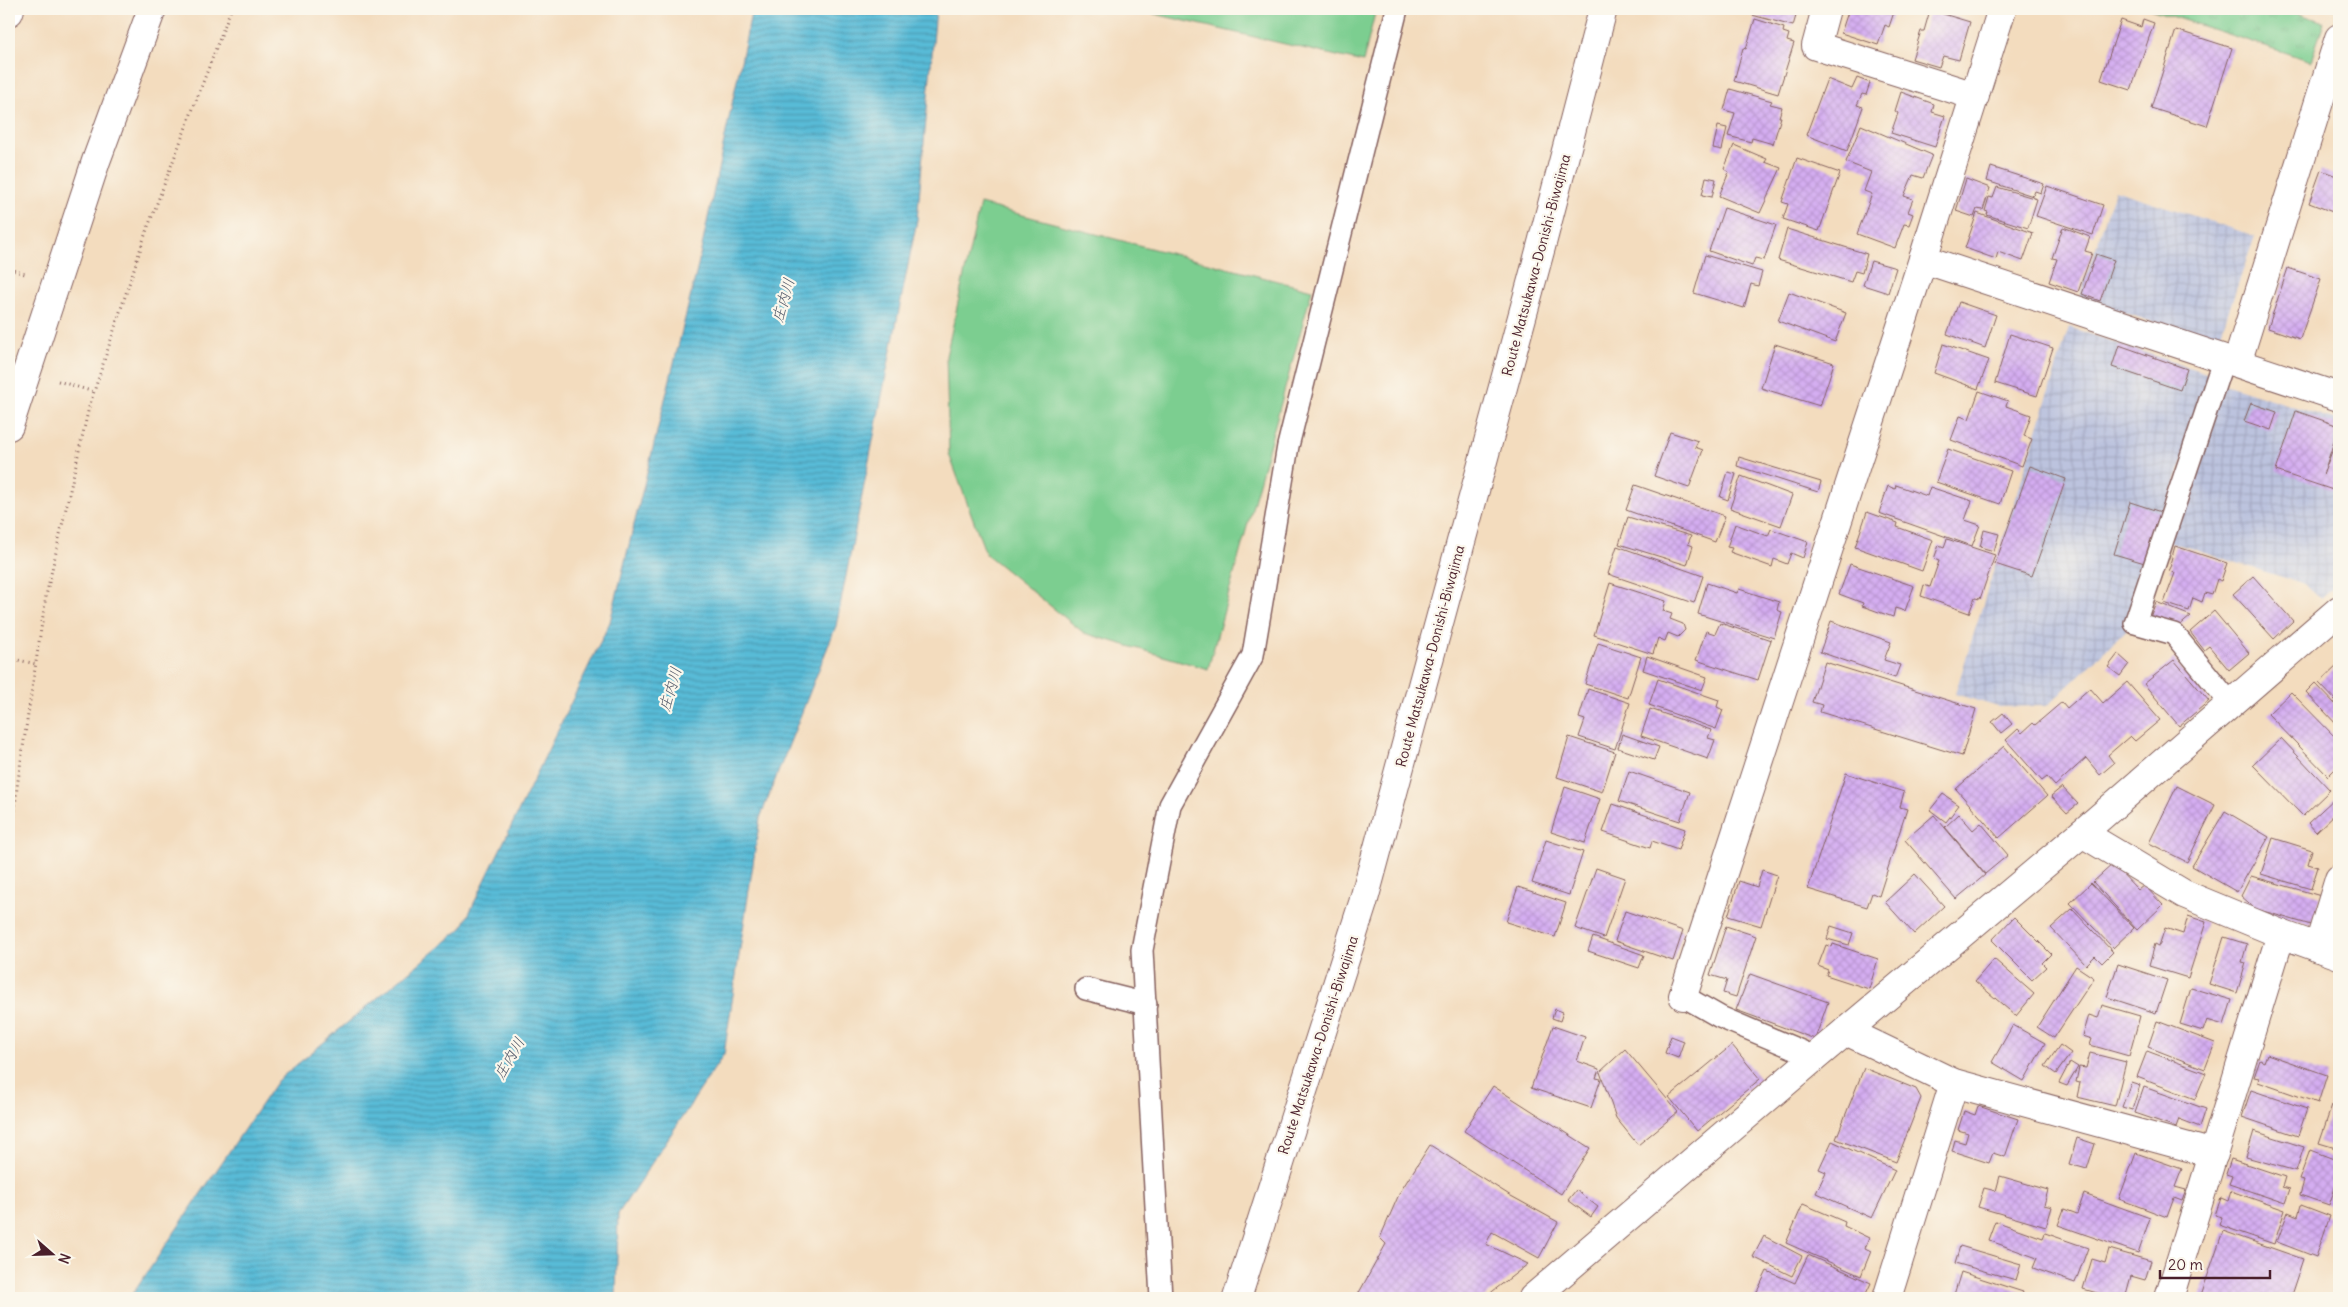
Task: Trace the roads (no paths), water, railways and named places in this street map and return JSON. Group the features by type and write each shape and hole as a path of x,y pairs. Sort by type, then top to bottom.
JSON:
{"street":[{"path":"9,426 96,161 152,9"},
{"name":"Route Matsukawa-Donishi-Biwajima","path":"1237,1298 1363,903 1544,238 1603,9"},
{"path":"1826,9 1816,46 1975,96"},
{"path":"1683,996 1923,259 2002,9"},
{"path":"2230,360 2339,38"},
{"path":"1923,259 2339,397"},
{"path":"1533,1298 1815,1057 2082,833 2339,610"},
{"path":"2082,833 2184,894 2329,952 2339,878"},
{"path":"2169,1298 2281,934"},
{"path":"1846,1031 1954,1083 2214,1154"},
{"path":"1887,1298 1954,1083"}],"lane":[{"path":"1161,1298 1142,950 1170,805 1252,655 1288,446 1397,9"},
{"path":"2230,360 2135,624 2174,634 2231,704"},
{"path":"1086,989 1146,1004"},
{"path":"1683,996 1720,1018 1815,1057"}],"water":[{"name":"庄内川","path":"752,9 936,9 917,220 836,626 760,818 724,1054 618,1214 616,1298 130,1298 277,1081 462,928 610,622 697,270"}]}
